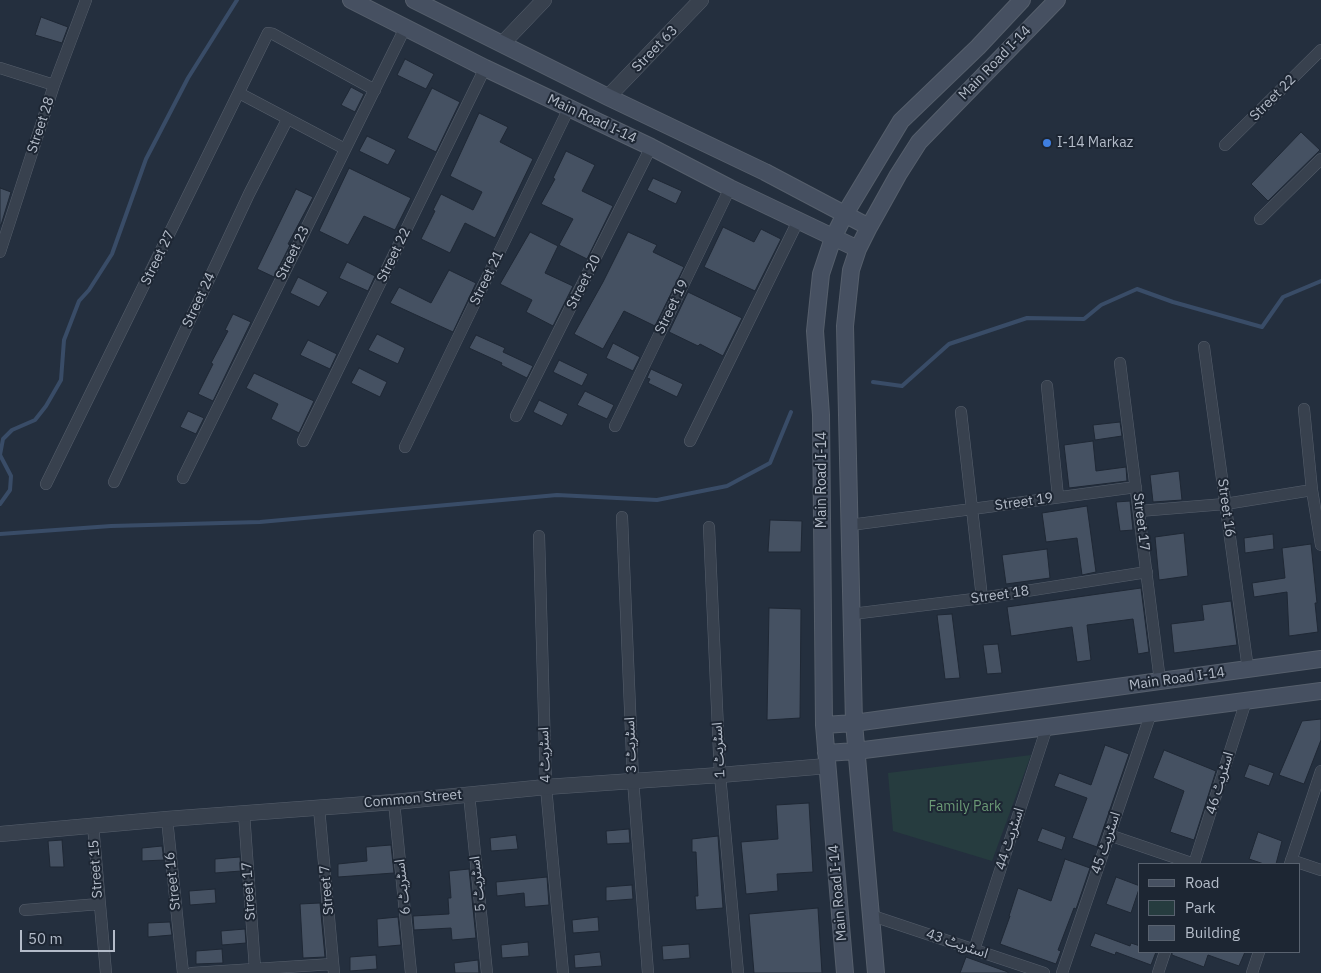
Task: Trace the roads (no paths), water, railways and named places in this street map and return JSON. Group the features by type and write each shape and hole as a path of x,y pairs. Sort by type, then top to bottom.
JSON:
{"main road":[{"name":"Main Road I-14","path":"351,0 485,68 651,147 730,188 858,250"},
{"name":"Main Road I-14","path":"414,0 608,97 765,172 869,227"},
{"name":"Main Road I-14","path":"845,973 824,725 821,415 815,331 822,274 833,238 845,214 902,121 978,47 1022,0"},
{"name":"Main Road I-14","path":"876,973 854,723 845,326 851,270 869,227 898,175 920,142 1056,0"},
{"path":"504,77 509,47"},
{"name":"Main Road I-14","path":"824,725 854,723 1321,658"},
{"path":"826,759 856,751 1321,690"}],"street":[{"name":"Street 28","path":"0,252 54,85 86,0"},
{"name":"Street 63","path":"608,97 701,0"},
{"path":"509,47 537,3"},
{"name":"Street 23","path":"183,478 405,28"},
{"name":"Street 27","path":"46,484 269,32 375,90"},
{"name":"Street 22","path":"1225,146 1321,50"},
{"path":"0,68 54,85"},
{"name":"Street 22","path":"303,441 485,68"},
{"path":"239,93 344,149"},
{"name":"Street 21","path":"404,447 569,108"},
{"name":"Street 24","path":"114,482 249,194 287,120"},
{"name":"Street 20","path":"516,416 651,147"},
{"path":"1260,220 1321,159"},
{"name":"Street 19","path":"615,426 730,188"},
{"path":"690,441 798,221"},
{"name":"Street 16","path":"1204,347 1248,669"},
{"name":"Street 17","path":"1120,363 1160,681"},
{"path":"1047,386 1058,497"},
{"path":"1304,409 1312,490 1321,545"},
{"path":"961,412 982,598"},
{"path":"1309,457 1321,456"},
{"name":"Street 19","path":"850,525 1136,487"},
{"path":"1139,511 1225,504 1312,490"},
{"name":"اسٹریٹ 3","path":"622,516 632,780 648,973"},
{"name":"اسٹریٹ 1","path":"709,527 720,775 738,973"},
{"name":"اسٹریٹ 4","path":"539,536 546,787 563,973"},
{"name":"Street 18","path":"852,614 982,598 1147,572"},
{"name":"اسٹریٹ 46","path":"1194,863 1246,701"},
{"name":"اسٹریٹ 45","path":"1062,973 1151,713"},
{"name":"اسٹریٹ 44","path":"974,950 1047,727"},
{"name":"Common Street","path":"0,834 167,818 244,814 546,787 720,775 826,759"},
{"path":"1290,862 1321,771"},
{"name":"اسٹریٹ 5","path":"469,794 487,973"},
{"name":"اسٹریٹ 6","path":"394,802 411,973"},
{"name":"Street 7","path":"319,808 334,969"},
{"name":"Street 17","path":"244,814 255,969"},
{"name":"Street 16","path":"167,818 184,973"},
{"name":"Street 15","path":"93,825 106,973"},
{"path":"1109,836 1191,863"},
{"path":"1301,865 1321,870"},
{"path":"25,910 99,904"},
{"name":"اسٹریٹ 43","path":"870,915 1044,973"},
{"path":"1158,973 1165,953"},
{"path":"1252,973 1259,953"},
{"path":"192,973 255,969 334,969"}],"waterway":[{"path":"0,504 10,490 11,476 0,455 3,439 12,430 35,420 46,406 61,380 64,340 79,301 89,290 112,254 146,159 188,78 237,0"},
{"path":"873,382 902,386 949,344 1027,318 1084,319 1101,305 1137,289 1173,302 1262,327 1283,297 1321,281"},
{"path":"0,534 111,526 260,522 557,495 657,500 727,486 770,463 791,412"}],"place":[{"name":"I-14 Markaz","path":"1047,143"}],"park label":[{"name":"Family Park","path":"965,807"}]}
